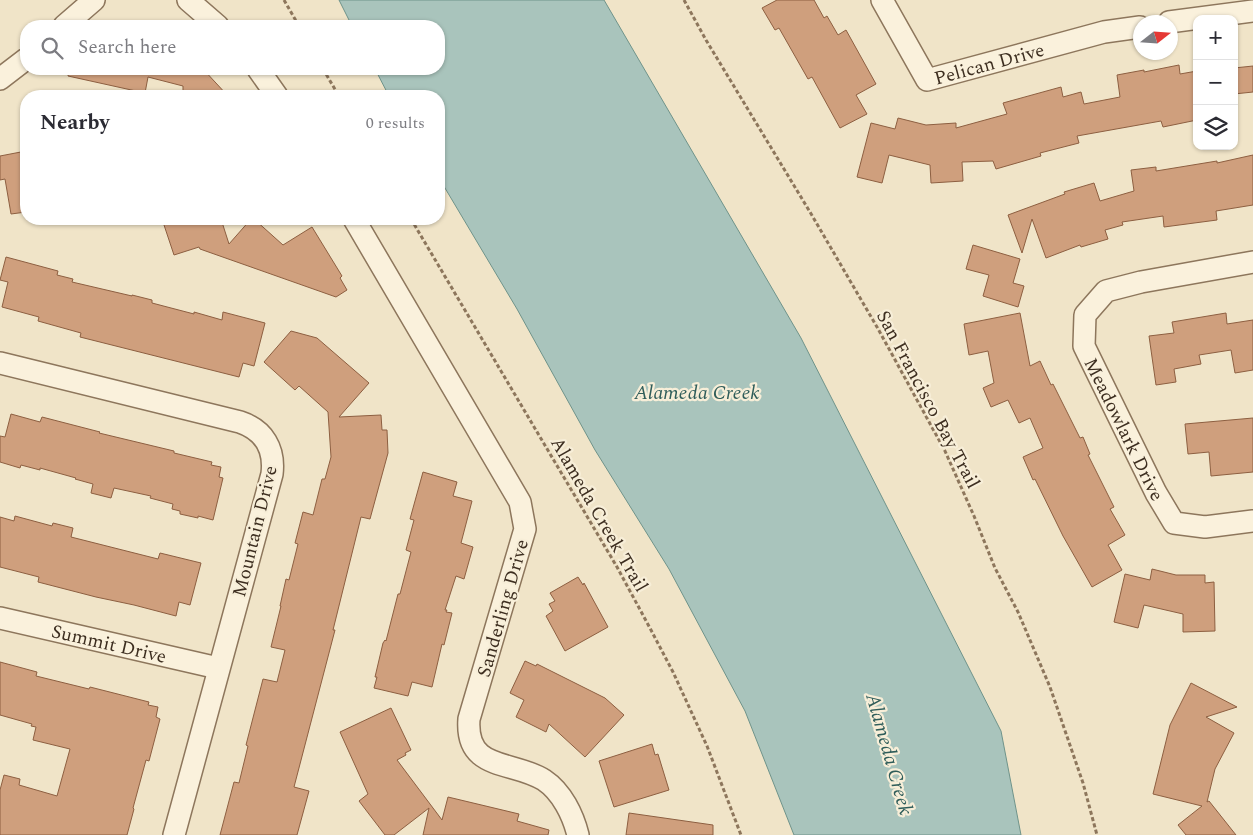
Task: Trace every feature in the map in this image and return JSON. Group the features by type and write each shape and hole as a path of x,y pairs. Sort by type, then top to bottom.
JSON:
{"street":[{"path":"71,20 94,0"},
{"path":"188,0 211,20"},
{"name":"Pelican Drive","path":"882,0 927,80 1104,32 1133,27"},
{"path":"1178,21 1253,11"},
{"path":"0,79 20,64"},
{"path":"262,75 273,90"},
{"name":"Sanderling Drive","path":"358,225 520,502 525,529 469,719 471,741 481,755 535,776 551,786 566,805 576,825 578,835"},
{"name":"Meadowlark Drive","path":"1253,262 1142,282 1106,291 1085,315 1084,346 1156,493 1174,523 1205,527 1253,521"},
{"name":"Mountain Drive","path":"0,363 248,424 267,443 272,458 272,474 174,835"},
{"name":"Summit Drive","path":"0,618 218,668"}],"path":[{"path":"284,0 295,20"},
{"name":"San Francisco Bay Trail","path":"684,0 877,327 945,451 995,568 1018,612 1050,686 1083,782 1097,835"},
{"path":"327,75 335,90"},
{"name":"Alameda Creek Trail","path":"415,225 617,567 673,672 707,746 741,835"}],"water":[{"name":"Alameda Creek","path":"339,0 604,0 801,338 1001,731 1021,835 794,835 745,711 669,569 595,450 517,309 445,188 445,90 386,90 378,75 445,75 445,20 349,20"}],"building":[{"path":"777,0 814,0 824,18 827,16 838,35 846,30 876,84 856,95 867,114 840,128 812,77 808,79 779,28 775,30 762,8"},
{"path":"1179,65 1180,74 1193,72 1193,121 1163,127 1161,121 1077,136 1079,143 1040,153 1041,156 996,169 993,161 962,162 963,181 931,183 930,165 889,155 882,183 857,177 871,123 895,129 898,118 926,125 956,123 956,128 1007,114 1003,103 1061,87 1063,97 1081,92 1084,104 1120,97 1117,75 1144,70 1144,72"},
{"path":"1253,66 1253,92 1238,94 1238,68"},
{"path":"209,75 222,90 183,90 183,86 148,77 146,90 131,90 68,76"},
{"path":"20,152 20,213 11,214 5,179 0,180 0,156"},
{"path":"1253,155 1253,205 1216,211 1217,220 1164,227 1163,216 1122,222 1123,225 1105,230 1108,239 1081,247 1080,245 1046,258 1032,219 1022,253 1008,215 1065,194 1064,192 1094,183 1100,201 1134,191 1131,170 1156,167 1156,171 1217,161 1217,163"},
{"path":"164,225 223,225 229,244 246,225 261,225 283,245 312,227 342,276 340,278 347,290 336,297 200,249 199,247 174,255"},
{"path":"973,245 1020,259 1013,283 1024,286 1018,307 983,296 989,275 966,269"},
{"path":"6,257 58,271 57,275 73,279 72,282 152,300 152,303 194,314 194,312 222,320 223,312 265,323 254,366 243,363 239,377 80,337 81,333 38,321 39,317 2,307 8,282 0,280"},
{"path":"1020,313 1030,366 1040,361 1080,438 1083,437 1090,454 1088,455 1114,507 1110,509 1125,535 1108,545 1122,570 1092,587 1063,536 1035,479 1033,480 1023,457 1043,448 1030,418 1019,423 1008,400 991,407 983,388 994,383 988,351 969,355 964,324"},
{"path":"1226,313 1227,324 1253,320 1253,370 1235,373 1231,350 1199,355 1201,364 1174,369 1176,382 1156,385 1149,336 1174,333 1172,322"},
{"path":"291,331 317,338 369,383 339,417 381,415 382,430 387,430 388,453 370,519 361,517 333,630 335,630 294,787 309,791 297,835 220,835 234,782 239,783 248,746 246,745 263,679 277,682 285,650 271,647 286,579 289,580 298,544 295,543 303,512 313,515 322,479 325,479 331,457 328,412 299,386 295,390 264,362"},
{"path":"11,414 40,422 42,417 212,462 211,465 221,467 219,477 223,478 213,520 180,514 180,511 172,509 173,504 150,498 151,496 114,488 111,498 91,493 93,484 76,478 40,468 40,470 21,465 20,468 0,462 0,436 5,437"},
{"path":"1253,418 1253,472 1211,476 1209,452 1188,454 1185,424"},
{"path":"423,472 457,482 453,496 472,501 461,543 473,547 464,579 456,576 445,610 452,613 444,645 442,644 432,687 412,682 408,696 374,688 383,643 386,641 411,552 406,550 414,520 410,519"},
{"path":"15,516 52,526 53,523 73,528 71,537 158,559 160,553 201,563 190,605 179,602 176,616 38,582 39,577 0,567 0,517 14,521"},
{"path":"1152,569 1176,575 1205,575 1205,583 1214,582 1215,631 1183,632 1183,614 1144,605 1138,628 1114,622 1125,574 1150,580"},
{"path":"578,577 583,585 584,583 608,627 565,651 546,616 553,611 549,604 555,601 550,593"},
{"path":"525,661 536,666 537,664 605,698 624,715 585,757 549,724 546,732 516,717 524,700 510,693"},
{"path":"0,662 37,672 36,676 89,689 90,687 149,702 148,705 158,707 156,717 160,719 149,761 146,760 127,835 0,835 0,790 4,775 20,779 19,785 57,796 70,749 33,740 36,727 31,726 32,724 0,715"},
{"path":"1191,683 1237,707 1206,717 1234,733 1215,769 1207,802 1209,801 1236,835 1186,835 1178,825 1202,806 1153,794 1170,725"},
{"path":"391,708 411,750 397,760 442,820 448,797 519,814 517,821 549,830 548,835 423,835 429,808 394,835 385,835 359,801 368,794 340,732"},
{"path":"652,744 655,755 658,754 669,790 614,807 599,761"},
{"path":"629,813 713,825 713,835 626,835"}]}
